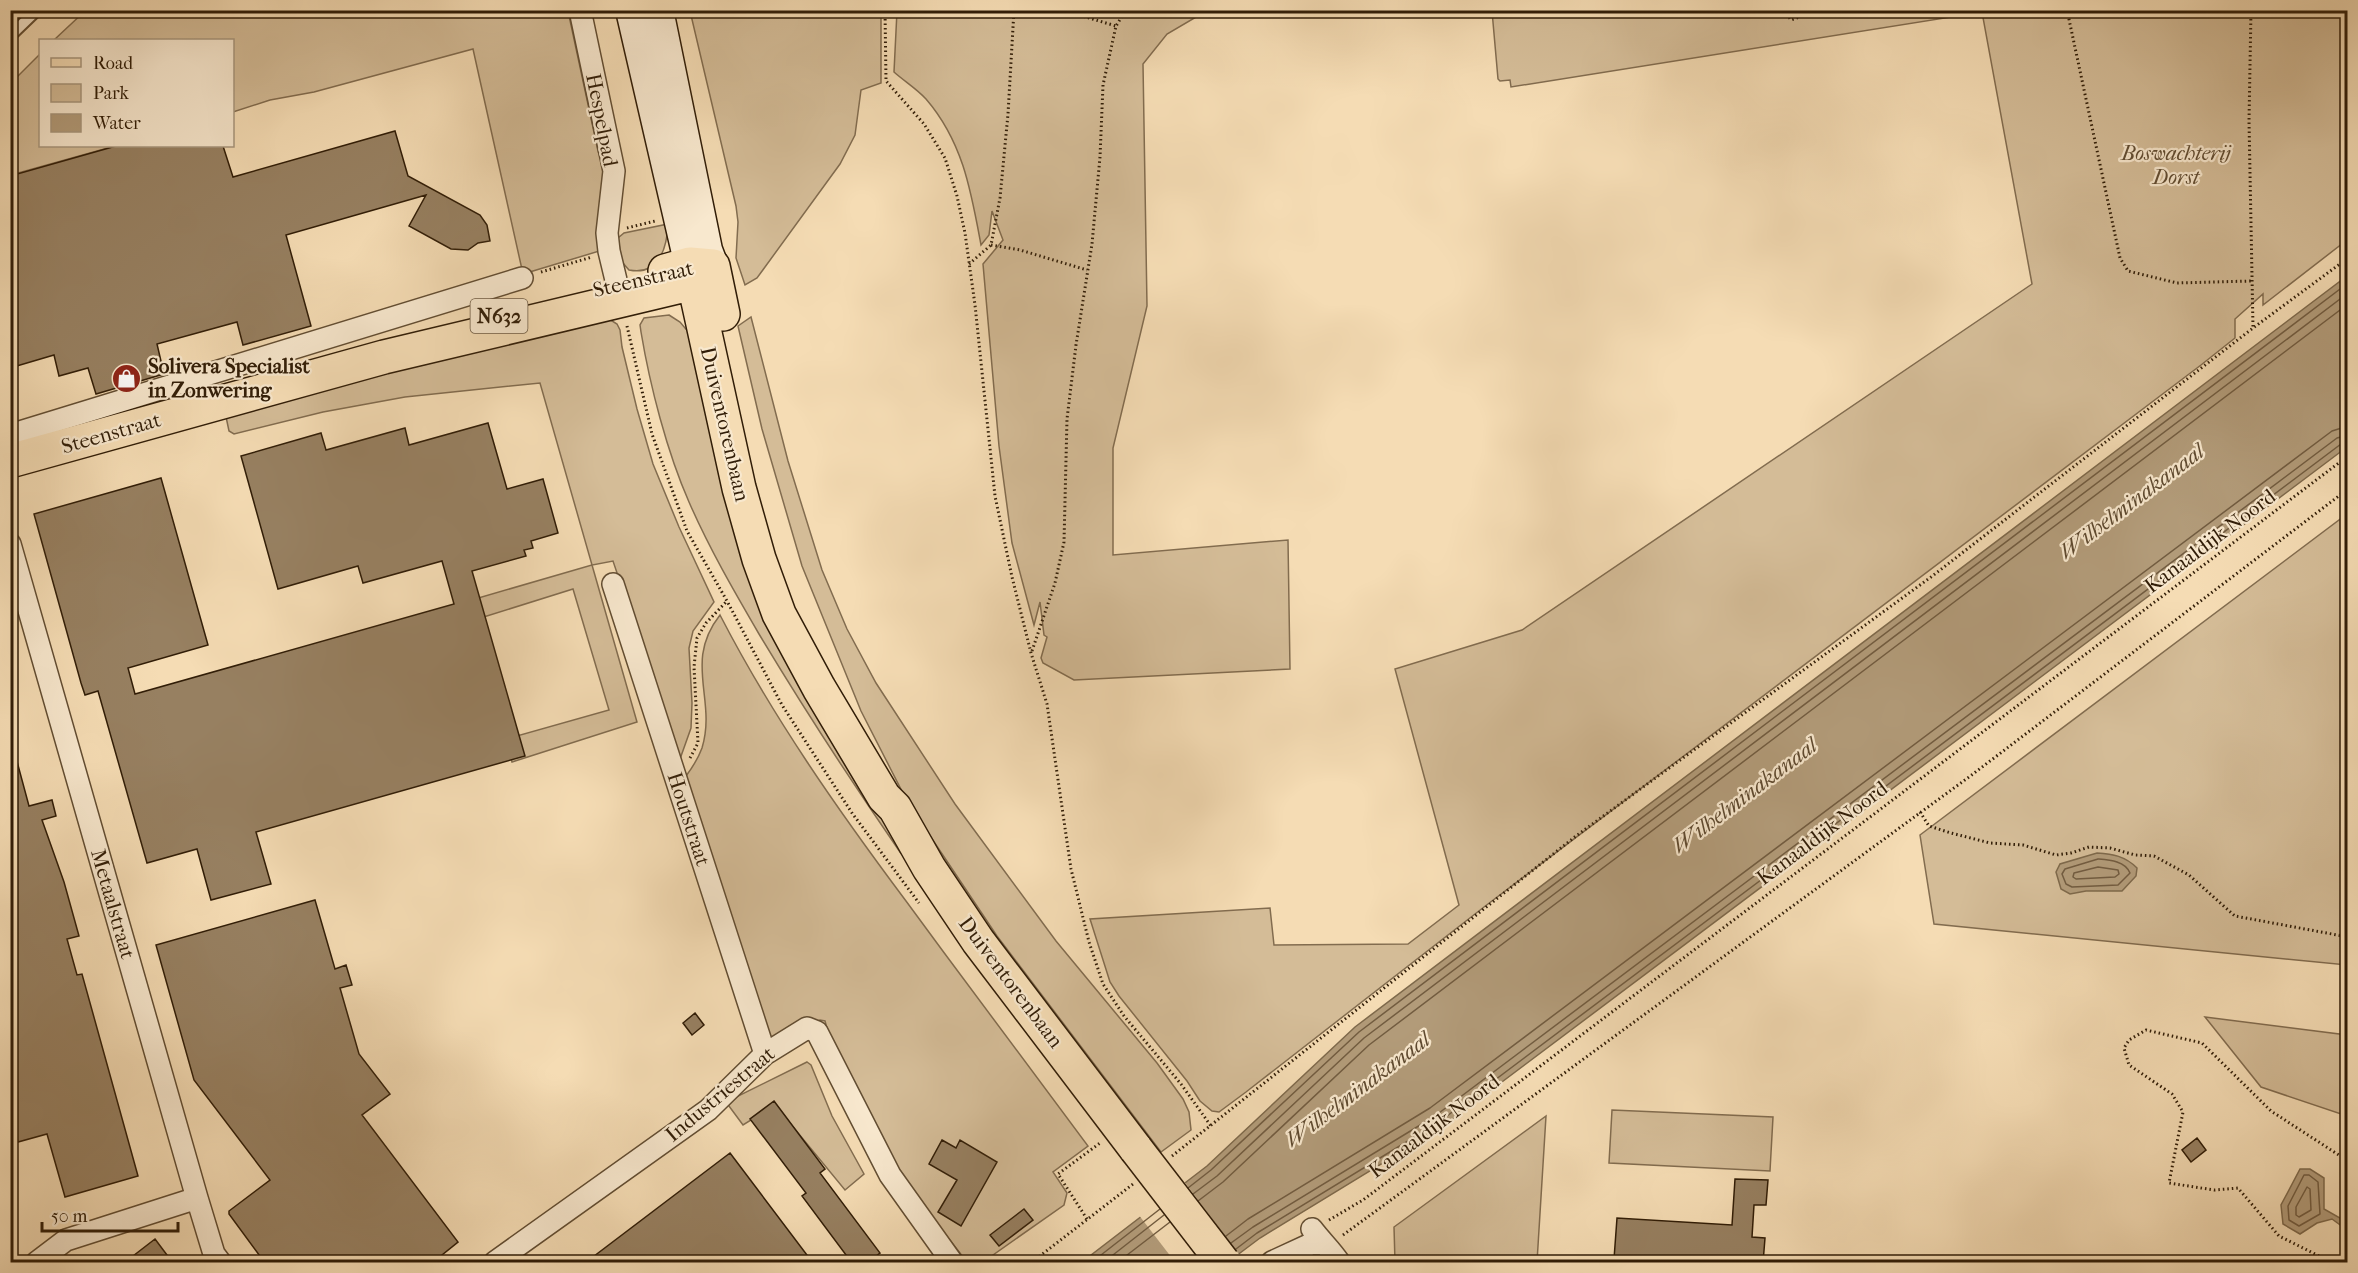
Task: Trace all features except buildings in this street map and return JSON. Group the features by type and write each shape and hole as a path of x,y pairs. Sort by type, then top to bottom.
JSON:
{"main road":[{"name":"Duiventorenbaan","path":"631,10 757,482 784,569 826,664 892,791 895,808 929,868 978,941 1223,1263"},
{"name":"Duiventorenbaan","path":"658,10 703,230 699,271"},
{"name":"Steenstraat","path":"10,462 65,432 184,397 384,357 699,271"}],"street":[{"name":"Hespelpad","path":"580,10 614,171 607,233 609,252 619,292"},
{"name":"Steenstraat","path":"184,397 522,278"},
{"name":"Steenstraat","path":"10,435 65,432"},
{"name":"Metaalstraat","path":"10,544 197,1198 214,1254 220,1263"},
{"name":"Houtstraat","path":"613,584 765,1054"},
{"name":"Industriestraat","path":"495,1263 708,1110 765,1054 807,1028 817,1032 890,1175 952,1263"},
{"path":"37,1263 66,1240 197,1198"},
{"path":"1272,1263 1311,1244 1317,1236 1330,1249 1339,1263"}],"lane":[{"path":"10,36 37,10"}],"path":[{"path":"885,10 886,81 924,124 945,158 957,196 969,264 995,496 1012,577 1031,653 1047,704 1071,869 1089,942 1103,984 1124,1016 1181,1084 1211,1126 1576,836 1931,577 2253,328 2348,258"},
{"path":"969,264 991,245 1001,188 1014,10"},
{"path":"1062,10 1116,26"},
{"path":"1031,653 1055,583 1064,542 1067,420 1092,244 1100,157 1102,85 1116,26 1126,10"},
{"path":"1784,10 1791,20 1800,17 1801,10"},
{"path":"2067,10 2120,258 2128,271 2177,283 2251,281"},
{"path":"2251,10 2249,121 2253,328"},
{"path":"991,245 1020,250 1087,270"},
{"name":"Steenstraat","path":"522,278 609,252"},
{"name":"Kanaaldijk Noord","path":"1317,1236 2348,456"},
{"name":"Kanaaldijk Noord","path":"1317,1236 1334,1242 1920,812 2348,489"},
{"path":"674,774 684,767 698,743 694,667 697,638 706,623 727,601"},
{"path":"1920,812 1929,826 1990,843 2023,845 2055,855 2089,847 2110,848 2135,855 2154,856 2189,874 2235,916 2348,937"},
{"path":"2331,1263 2279,1236 2238,1188 2214,1190 2169,1184 2184,1112 2172,1094 2129,1065 2124,1047 2129,1040 2146,1030 2202,1043 2271,1111 2348,1161"},
{"path":"1032,1263 1087,1219 1058,1174 1100,1143"}],"green space":[{"path":"85,11 568,11 598,151 609,183 606,249 523,274 473,49 314,92 270,100 234,112 234,39 55,39"},
{"path":"690,11 881,11 881,83 861,90 855,135 840,164 757,278 745,285 736,258 738,222 736,206"},
{"path":"897,11 1232,11 1196,17 1167,34 1143,64 1147,306 1113,448 1113,555 1288,540 1290,669 1074,680 1043,663 1041,658 1047,637 1044,635 1040,602 1034,625 1012,543 999,446 983,264 1003,240 992,211 989,235 981,245 964,168 949,132 926,99 894,72"},
{"name":"Boswachterij Dorst","path":"1492,11 2347,11 2347,240 2263,305 2263,294 2235,319 2235,338 2201,365 1484,907 1246,1092 1219,1112 1212,1111 1200,1101 1110,982 1090,919 1270,908 1274,945 1408,944 1459,905 1395,669 1522,630 2032,284 1982,12 1511,87 1510,80 1500,81 1498,79"},
{"path":"39,55 39,147 111,147 11,175 11,83"},
{"path":"668,224 663,251 654,264 648,269 629,270 622,262 618,238 624,233"},
{"path":"669,315 680,322 691,335 712,426 900,846 900,852 793,690 759,634 713,553 689,502 673,462 660,418 640,325 644,318"},
{"path":"751,317 788,461 822,570 847,629 876,683 955,804 1056,941 1157,1063 1183,1099 1189,1112 1191,1130 1161,1152 997,936 908,803 861,711 802,566 762,429 738,326"},
{"path":"609,319 617,324 620,330 637,409 653,464 714,602 693,631 689,648 691,728 680,759 613,561 592,565 540,383 405,397 323,412 234,434 229,431 225,412"},
{"path":"2347,514 2347,965 1934,924 1920,835"},
{"path":"592,565 637,722 512,762 506,739 609,710 573,589 474,620 468,601"},
{"path":"720,615 761,690 831,797 1088,1146 1053,1172 1067,1193 1064,1205 983,1262 967,1262 905,1183 828,1032 825,1021 820,1020 768,1042 686,776 702,748 706,730 702,665 709,632"},
{"path":"2205,1017 2347,1035 2347,1116 2261,1087"},
{"path":"807,1062 811,1065 832,1116 864,1174 845,1190 775,1105 743,1125 726,1102"},
{"path":"1612,1110 1773,1117 1770,1171 1609,1163"},
{"path":"1546,1116 1537,1262 1395,1262 1394,1227"}],"water":[{"name":"Wilhelminakanaal","path":"2347,276 2347,447 1442,1127 1260,1238 1228,1262 1082,1262 1207,1166 1355,1027"},
{"path":"2097,853 2123,858 2137,868 2136,876 2122,891 2086,891 2070,894 2061,889 2056,872 2060,864"},
{"path":"2300,1169 2310,1169 2324,1178 2324,1209 2340,1218 2347,1230 2332,1219 2317,1223 2300,1234 2283,1224 2281,1205"}],"pier":[{"path":"1183,1180 1241,1257 1233,1262 1175,1262 1138,1214"}],"place":[{"name":"Solivera Specialist in Zonwering","path":"127,378"}]}
